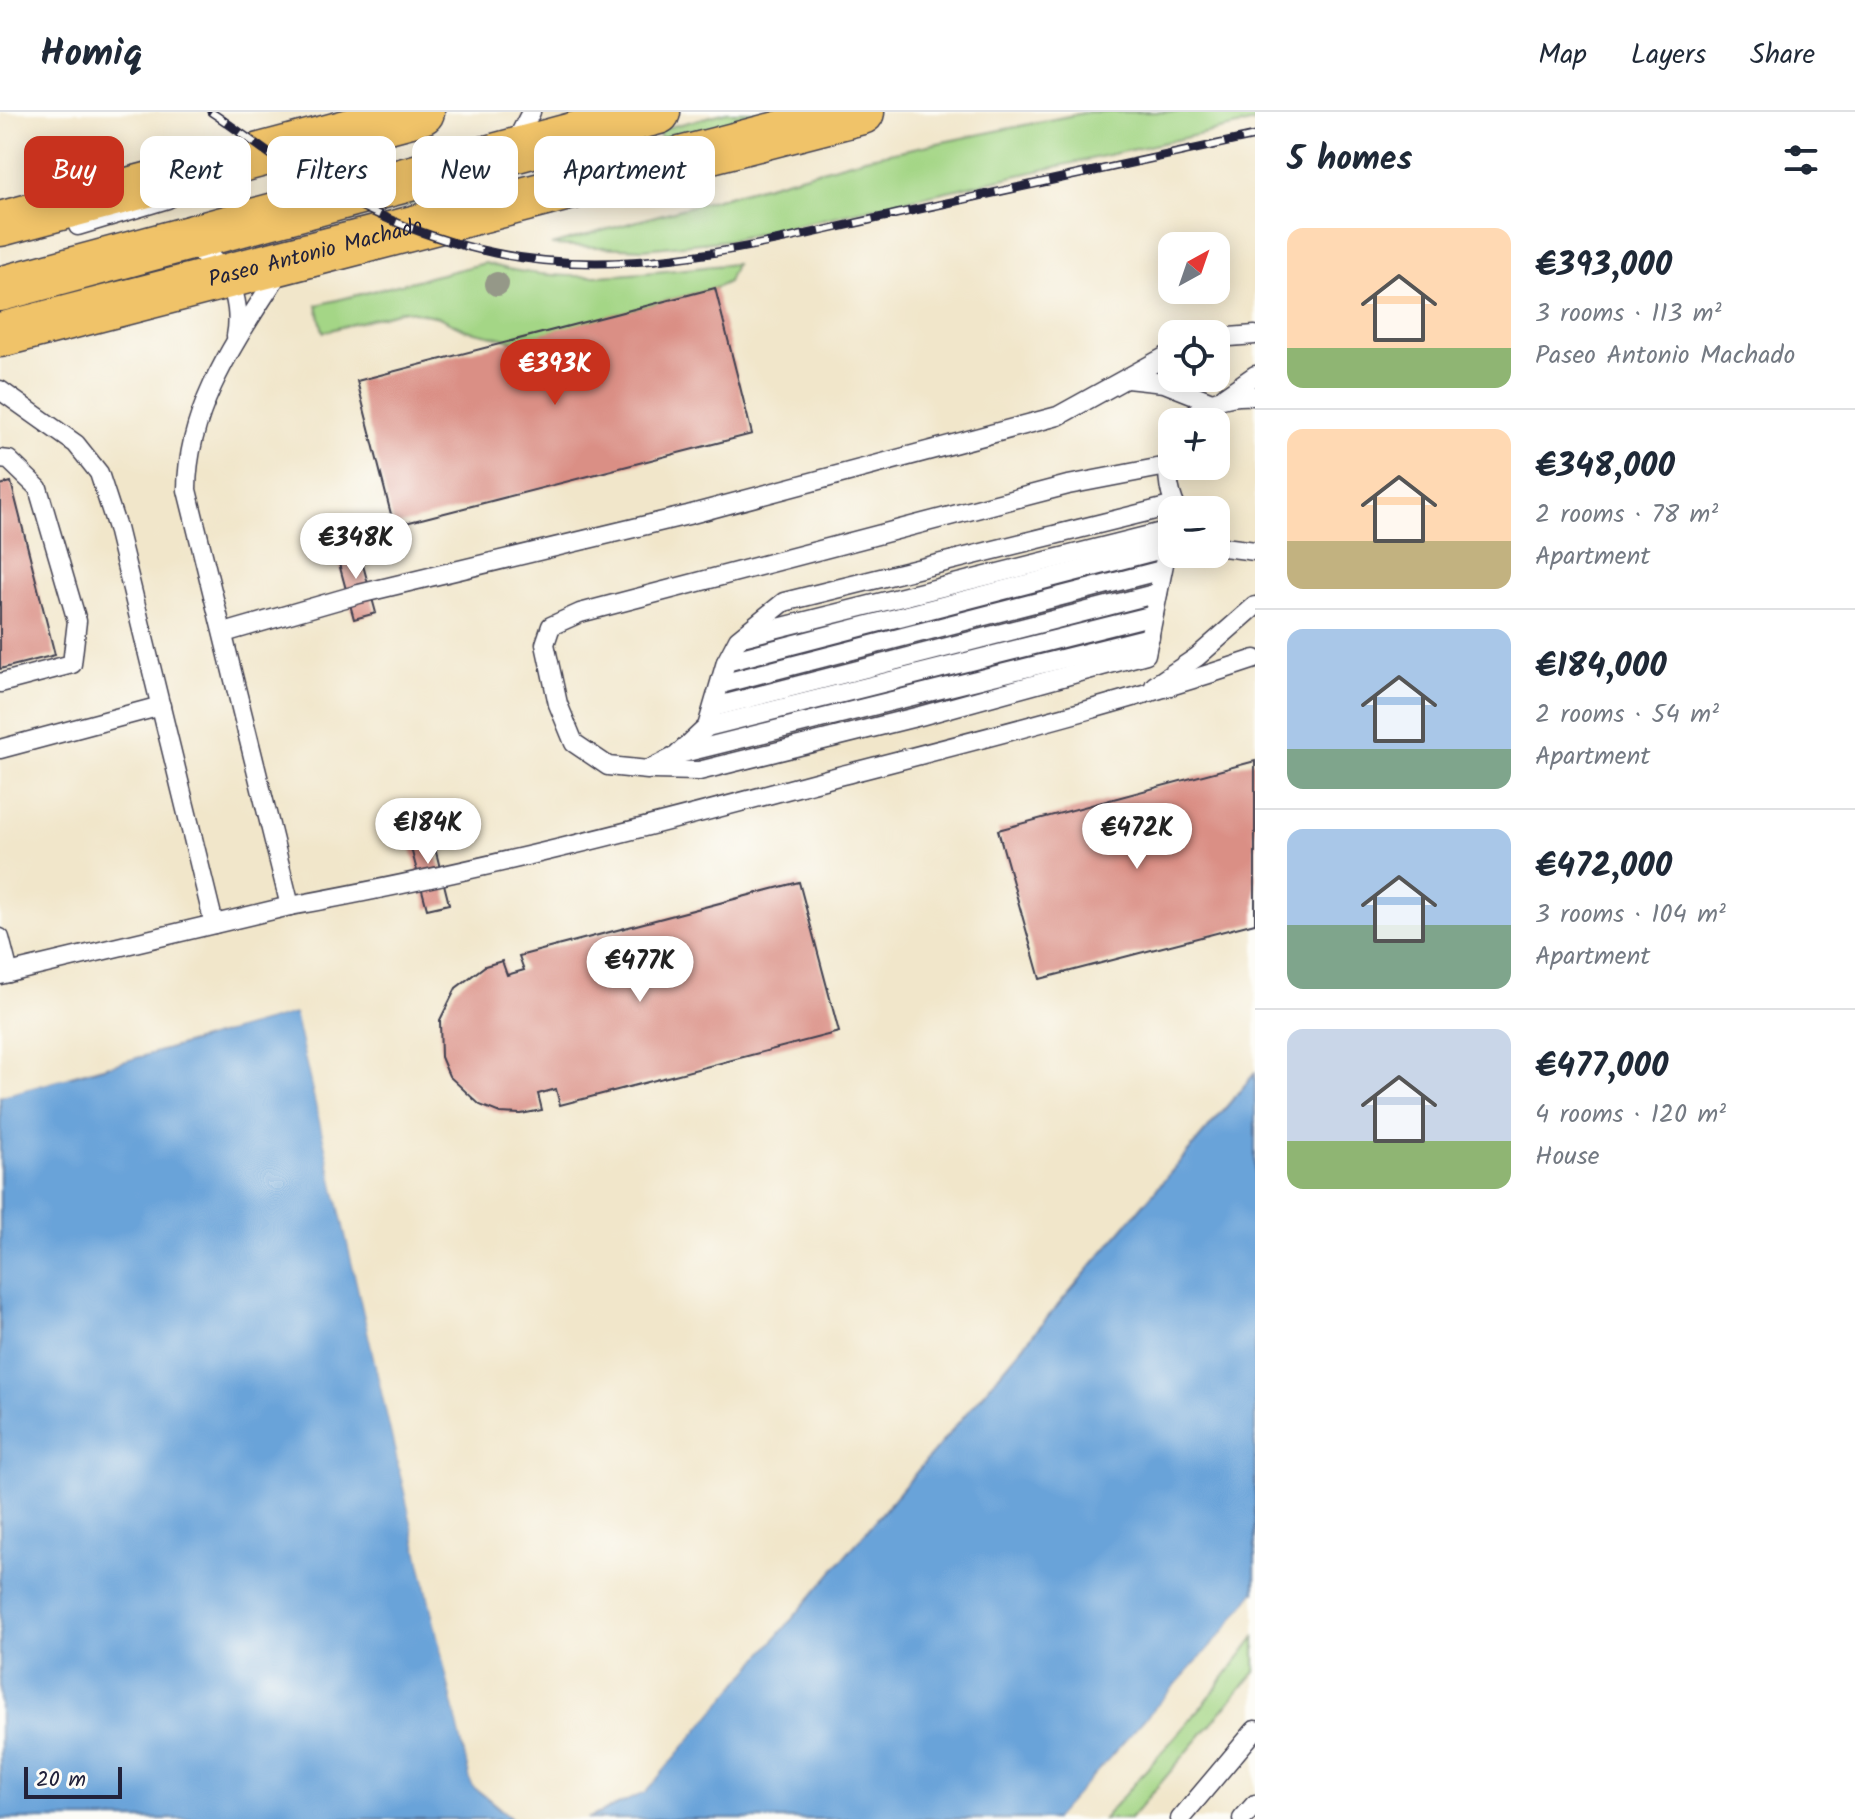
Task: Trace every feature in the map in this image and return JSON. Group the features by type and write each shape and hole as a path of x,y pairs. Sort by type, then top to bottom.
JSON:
{"main road":[{"path":"251,158 422,112"},
{"path":"518,149 658,112"},
{"name":"Paseo Antonio Machado","path":"0,335 862,112"},
{"path":"0,289 412,178"},
{"path":"0,224 140,187"}],"lane":[{"path":"518,136 531,112"},
{"path":"57,231 140,208"},
{"path":"156,247 196,250 219,265 228,277 240,314 234,343"},
{"path":"286,262 234,343 201,406 187,461 187,490 290,906"},
{"path":"1230,337 1255,335"},
{"path":"224,633 359,594 958,445 1058,416 1158,361"},
{"path":"1206,408 1255,375"},
{"path":"1127,379 1164,383 1217,400 1239,395 1255,396"},
{"path":"0,390 76,444 99,473 161,706 214,924"},
{"path":"0,459 9,460 38,488 77,621 72,664 0,683"},
{"path":"721,684 1162,570 1146,654 935,712 699,771 608,766 574,743 558,704 545,644 551,626 621,601 1068,485 1158,468"},
{"path":"679,754 707,727 726,662 739,638 784,602 1158,522"},
{"path":"726,662 1158,524"},
{"path":"1230,548 1255,551"},
{"path":"714,707 1158,593"},
{"path":"1131,701 1197,657 1255,606"},
{"path":"707,727 1154,615"},
{"path":"648,770 679,754 1150,637"},
{"path":"0,938 4,974 290,906 430,880 1131,701 1255,659"},
{"path":"0,749 161,706"},
{"path":"1180,1819 1255,1730"},
{"path":"1242,1819 1255,1804"}],"green space":[{"path":"727,112 779,112 682,136 660,136 658,130"},
{"path":"1088,112 1255,112 1255,122 730,240 644,249 551,245 685,208 715,208 715,200 865,158"},
{"path":"534,164 534,172 518,177 518,168"},
{"path":"412,195 412,204 397,208 396,199"},
{"path":"349,213 358,219 254,248 249,243"},
{"path":"485,263 515,271 577,276 609,276 735,264 728,282 715,288 516,341 466,330 439,317 404,310 323,332 317,305"},
{"path":"1255,1637 1255,1672 1130,1819 1103,1819 1203,1705"}],"water":[{"path":"295,1013 472,1785 512,1819 0,1819 0,1096"},
{"path":"1255,1073 1255,1592 1224,1632 1055,1819 587,1819 645,1792"}],"pier":[{"path":"294,1009 299,1012 476,1783 516,1819 472,1785 295,1013 205,1038 204,1034"},
{"path":"180,1041 181,1044 110,1065 108,1061"},
{"path":"1255,1069 645,1792 583,1819 642,1789"},
{"path":"68,1073 69,1077 0,1096 0,1092"},
{"path":"1255,1592 1255,1598 1227,1635 1060,1819 1055,1819 1224,1632"}],"building":[{"path":"715,288 752,434 394,526 357,381"},
{"path":"11,482 55,655 0,669 0,485"},
{"path":"357,543 376,613 354,619 335,549"},
{"path":"1255,761 1255,923 1040,979 998,830"},
{"path":"429,824 449,904 427,909 406,829"},
{"path":"799,882 839,1032 560,1105 556,1089 538,1094 542,1110 521,1114 500,1113 480,1105 449,1076 441,1057 440,1020 456,988 485,966 502,961 507,975 524,970 519,956"}],"railway":[{"path":"211,112 296,171 350,201 407,227 495,253 546,261 598,263 649,261 750,246 1255,136"}]}
